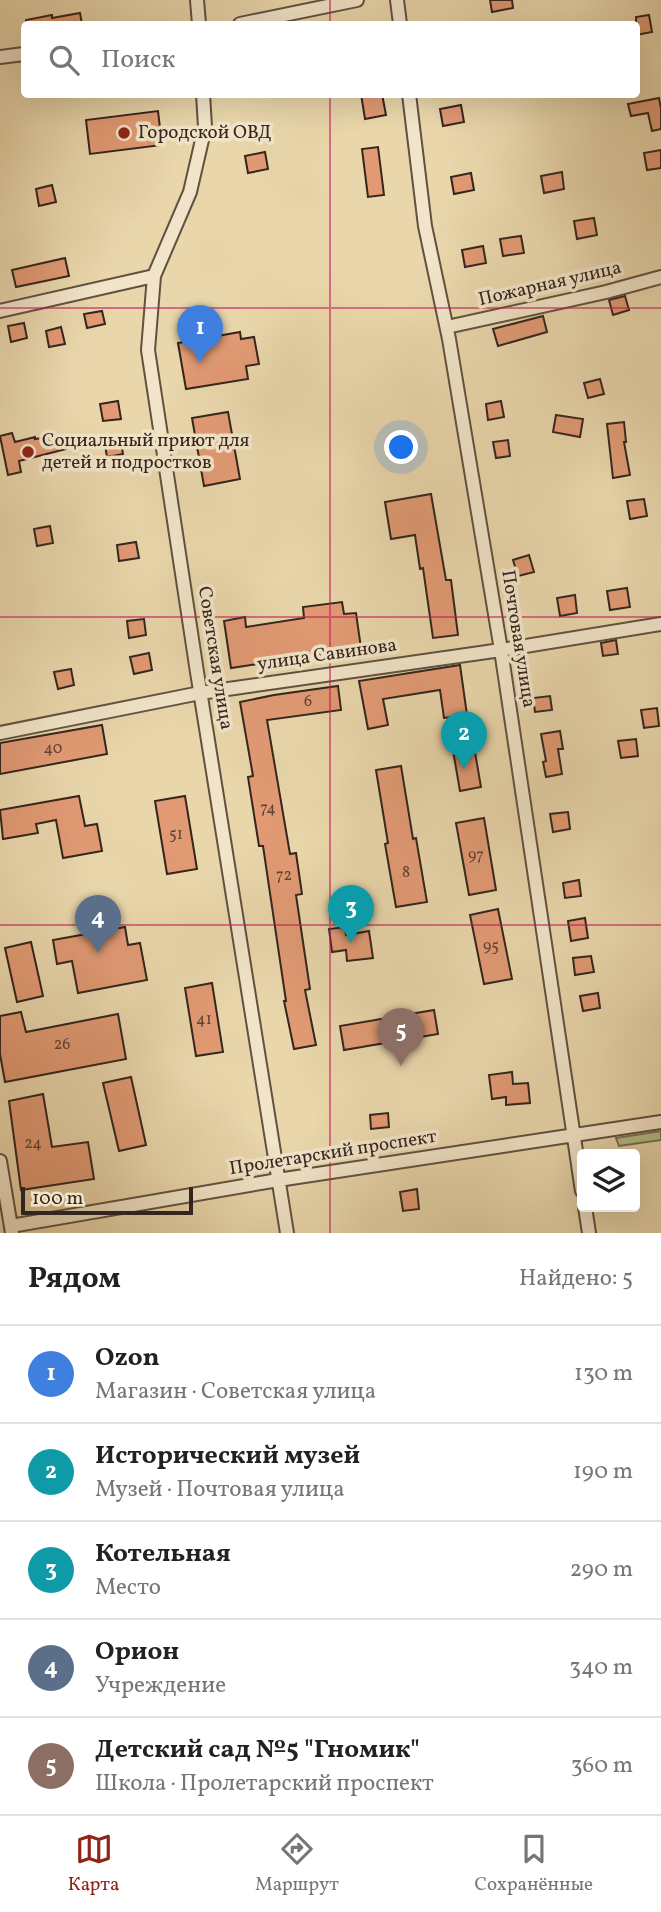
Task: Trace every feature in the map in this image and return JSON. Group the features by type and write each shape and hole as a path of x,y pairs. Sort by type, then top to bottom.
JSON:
{"street":[{"path":"197,0 199,21"},
{"path":"255,21 357,0"},
{"path":"397,0 400,21"},
{"path":"0,57 21,54"},
{"name":"Советская улица","path":"203,98 205,127 190,192 154,276 148,350 287,1233"},
{"name":"Почтовая улица","path":"409,98 425,226 447,327 501,650 577,1160"},
{"path":"0,311 154,276"},
{"name":"Пожарная улица","path":"447,327 661,277"},
{"name":"улица Савинова","path":"0,733 200,693 661,624"},
{"name":"Пролетарский проспект","path":"12,1230 278,1180 661,1122"},
{"path":"0,1161 12,1230"},
{"path":"586,1212 589,1233"}],"green space":[{"path":"661,1131 661,1140 619,1146 616,1138"}],"building":[{"path":"490,0 512,0 513,8 492,12"},
{"path":"80,13 81,21 26,21 52,15 52,18"},
{"path":"649,15 652,32 640,34 640,21 636,21 636,17"},
{"path":"362,98 383,98 386,115 365,119"},
{"path":"659,98 661,129 652,131 648,113 631,116 628,104"},
{"path":"461,105 464,122 443,126 440,109"},
{"name":"Городской ОВД","path":"158,111 162,145 90,154 86,120"},
{"path":"378,147 384,195 368,197 362,149"},
{"path":"661,150 661,168 647,170 644,153"},
{"path":"265,152 268,169 248,173 245,156"},
{"path":"562,172 564,189 544,193 541,176"},
{"path":"471,173 474,190 454,194 451,177"},
{"path":"52,185 56,202 39,206 36,189"},
{"path":"594,218 597,235 577,239 574,221"},
{"path":"521,236 524,253 503,256 500,239"},
{"path":"483,246 486,263 465,267 462,250"},
{"path":"65,258 69,276 16,287 12,270"},
{"path":"625,296 629,310 613,315 609,300"},
{"path":"102,311 105,324 87,328 84,314"},
{"path":"543,316 547,332 498,346 493,329"},
{"path":"24,323 27,338 11,342 8,326"},
{"path":"61,327 65,344 49,347 46,331"},
{"path":"240,332 241,339 254,337 259,364 246,366 248,379 186,389 178,343"},
{"path":"600,379 604,394 588,398 584,383"},
{"path":"118,401 121,419 103,421 100,404"},
{"path":"501,401 504,417 488,420 486,404"},
{"path":"228,412 240,479 204,486 192,418"},
{"path":"556,415 583,419 580,437 553,432"},
{"path":"624,422 624,442 630,475 613,478 607,424"},
{"name":"Социальный приют для детей и подростков","path":"12,433 15,442 63,435 66,449 19,461 21,472 8,475 0,436"},
{"path":"120,436 123,454 107,457 104,439"},
{"path":"508,440 510,456 496,458 493,442"},
{"path":"431,494 446,580 451,580 458,635 433,638 423,568 420,569 415,535 391,539 385,502"},
{"path":"644,499 647,516 630,519 627,501"},
{"path":"50,526 53,543 37,546 34,529"},
{"path":"136,542 139,558 119,561 117,545"},
{"path":"529,555 534,572 518,576 513,560"},
{"path":"627,588 630,607 610,610 607,591"},
{"path":"575,595 577,613 560,616 557,598"},
{"path":"342,602 344,614 356,613 361,648 231,668 224,621 245,617 246,627 304,618 303,607"},
{"path":"144,619 146,635 129,638 127,621"},
{"path":"616,640 618,654 603,656 601,643"},
{"path":"149,653 152,670 134,674 130,657"},
{"path":"460,665 467,715 444,718 440,690 383,699 388,725 368,729 359,681"},
{"path":"71,669 74,685 58,689 54,672"},
{"path":"338,686 341,710 267,720 290,854 296,853 302,894 296,895 310,989 305,990 316,1045 294,1049 284,1001 263,846 259,846 248,777 253,776 240,702"},
{"path":"550,696 552,710 535,712 533,698"},
{"path":"657,708 659,726 644,728 641,710"},
{"path":"102,725 107,754 0,774 0,743"},
{"path":"560,731 563,749 558,749 562,774 546,777 541,734"},
{"path":"472,735 481,787 460,791 451,739"},
{"path":"636,739 638,756 621,758 618,741"},
{"path":"401,766 427,902 396,907 376,770"},
{"path":"79,796 85,826 97,824 102,851 63,858 56,820 36,824 38,833 3,839 0,810"},
{"path":"185,796 197,869 167,874 155,801"},
{"path":"568,812 570,829 553,832 550,814"},
{"path":"484,818 496,890 469,895 456,823"},
{"path":"579,880 581,896 565,898 563,883"},
{"path":"498,909 512,979 484,984 470,915"},
{"path":"585,918 588,938 571,941 568,921"},
{"path":"125,927 128,945 140,943 147,980 78,993 72,961 57,964 53,940"},
{"path":"345,927 346,935 369,931 373,958 347,961 346,950 332,952 329,929"},
{"path":"31,942 43,996 17,1002 5,948"},
{"path":"591,956 594,972 575,975 573,958"},
{"path":"212,983 223,1052 196,1056 185,988"},
{"path":"598,993 600,1008 583,1011 580,996"},
{"path":"434,1010 438,1034 344,1050 340,1026"},
{"path":"21,1012 26,1032 118,1014 126,1059 5,1082 0,1054 0,1016"},
{"path":"512,1072 513,1084 528,1083 530,1103 506,1105 506,1097 492,1099 489,1075"},
{"path":"131,1077 146,1145 119,1151 103,1083"},
{"path":"43,1094 52,1147 88,1142 94,1179 21,1190 9,1101"},
{"path":"388,1113 389,1127 371,1129 370,1115"},
{"path":"417,1189 419,1209 403,1211 400,1192"}],"place":[{"name":"Городской ОВД","path":"124,133"},
{"name":"Ozon","path":"200,363"},
{"name":"Социальный приют для детей и подростков","path":"28,452"},
{"name":"Исторический музей","path":"464,769"},
{"name":"Котельная","path":"351,943"},
{"name":"Орион","path":"98,953"},
{"name":"Детский сад №5 \"Гномик\"","path":"401,1066"}]}
